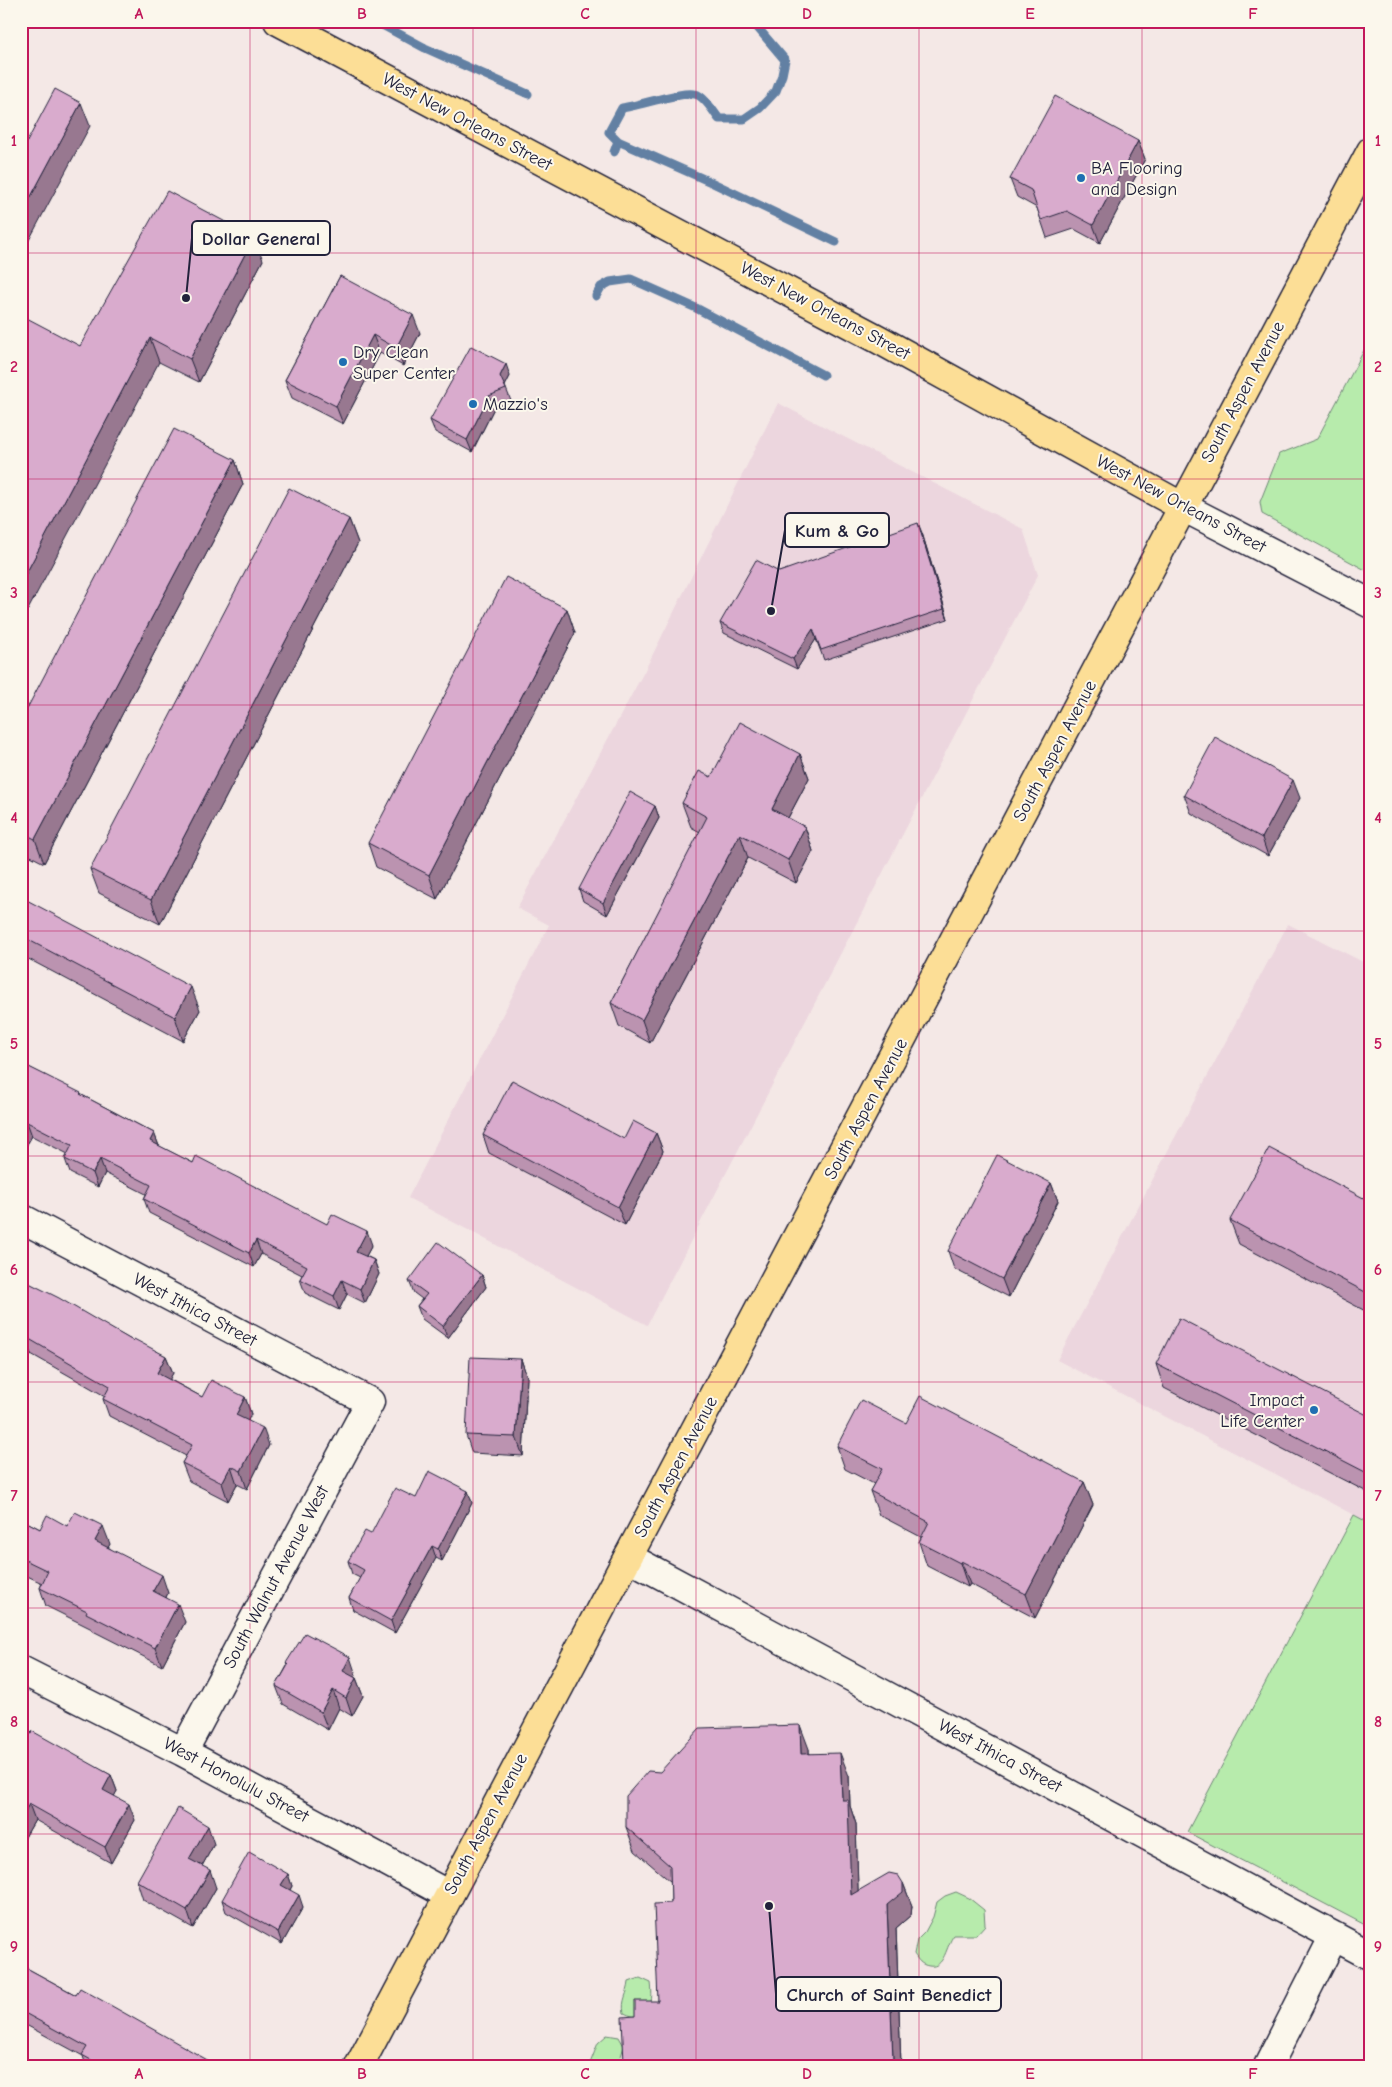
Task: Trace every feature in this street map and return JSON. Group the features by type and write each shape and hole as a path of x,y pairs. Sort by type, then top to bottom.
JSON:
{"main road":[{"name":"West New Orleans Street","path":"278,21 878,339 1183,507"},
{"name":"South Aspen Avenue","path":"359,2066 1371,151"}],"street":[{"name":"West New Orleans Street","path":"1183,507 1371,604"},
{"name":"West Ithica Street","path":"21,1218 370,1402"},
{"name":"South Walnut Avenue West","path":"183,1752 370,1402"},
{"name":"West Ithica Street","path":"628,1557 1371,1956"},
{"name":"West Honolulu Street","path":"21,1670 183,1752 449,1894"},
{"path":"1268,2066 1334,1936"}],"shaded area":[{"path":"778,403 1023,529 1038,575 647,1325 408,1198 549,925 517,908 645,670"},
{"path":"1288,924 1371,966 1371,1524 1057,1360"}],"green space":[{"path":"1371,337 1371,573 1262,514 1260,502 1279,454 1317,439"},
{"path":"1354,1515 1371,1524 1371,1928 1187,1832"},
{"path":"956,1892 969,1898 984,1910 985,1925 976,1935 954,1935 939,1964 934,1966 924,1965 914,1954 917,1940 925,1932 933,1917 937,1902 945,1896"},
{"path":"640,1978 651,1983 652,1998 648,2010 644,2014 632,2016 624,2013 624,2001 629,1982"},
{"path":"607,2035 619,2037 624,2046 618,2066 589,2066 598,2043"}],"building":[{"path":"55,89 81,103 21,215 21,153"},
{"name":"BA Flooring and Design","path":"1055,96 1138,141 1093,225 1067,211 1041,220 1031,190 1010,179"},
{"path":"167,191 254,237 190,359 150,338 21,583 21,315 80,346"},
{"name":"Dry Clean Super Center","path":"340,276 413,315 396,348 373,335 336,406 285,380"},
{"name":"Mazzio's","path":"471,346 506,364 500,376 506,389 489,396 467,440 430,420"},
{"path":"174,429 235,460 35,839 21,832 21,720"},
{"path":"289,488 349,519 151,900 90,869"},
{"path":"918,523 944,609 821,650 813,629 793,659 720,623 756,560 779,572"},
{"path":"506,577 567,609 429,875 368,843"},
{"path":"740,722 800,754 772,809 805,827 788,860 740,834 642,1020 611,1003 707,817 682,803 699,771 711,777"},
{"path":"1215,737 1293,780 1262,838 1184,795"},
{"path":"630,792 655,806 603,903 579,889"},
{"path":"21,897 191,987 175,1017 21,936"},
{"path":"21,1063 154,1133 150,1141 193,1163 196,1156 327,1224 332,1214 367,1231 356,1252 374,1260 360,1289 342,1280 334,1296 300,1279 307,1266 256,1240 249,1253 144,1199 151,1185 100,1159 93,1173 65,1159 72,1145 27,1122 21,1132"},
{"path":"512,1080 624,1139 633,1121 656,1133 618,1207 483,1135"},
{"path":"1269,1148 1371,1202 1371,1295 1230,1220"},
{"path":"997,1155 1051,1183 1002,1279 948,1251"},
{"path":"438,1242 482,1275 443,1326 417,1306 427,1294 409,1281"},
{"path":"21,1279 59,1298 133,1341 134,1339 166,1356 157,1373 202,1397 211,1380 245,1397 236,1415 263,1428 241,1471 231,1466 222,1483 182,1463 192,1445 103,1399 110,1386 24,1336 21,1342"},
{"path":"1179,1318 1371,1417 1371,1475 1156,1364"},
{"path":"470,1357 521,1359 516,1437 466,1435"},
{"path":"920,1396 1084,1482 1026,1594 919,1542 929,1522 870,1491 882,1469 837,1446 861,1400 906,1423"},
{"path":"429,1471 468,1491 438,1549 432,1546 391,1621 349,1598 364,1570 348,1561 365,1531 371,1534 395,1488 416,1498"},
{"path":"75,1512 103,1526 95,1541 162,1575 153,1591 178,1604 155,1648 40,1588 48,1571 21,1558 21,1519 40,1529 47,1515 67,1526"},
{"path":"305,1633 350,1657 343,1671 356,1678 346,1698 333,1690 321,1712 276,1686 288,1665 286,1663"},
{"path":"800,1725 801,1754 840,1753 842,1800 848,1800 851,1895 889,1873 898,1875 903,1883 903,1892 887,1905 893,2061 862,2062 862,2066 640,2066 640,2064 624,2064 622,2017 635,2016 635,2001 658,2001 654,1904 671,1903 670,1866 626,1827 626,1796 648,1771 660,1772 700,1728"},
{"path":"21,1728 31,1734 32,1731 111,1775 103,1790 129,1804 105,1847 29,1804 21,1818"},
{"path":"178,1808 208,1826 189,1859 210,1870 187,1910 137,1881"},
{"path":"249,1852 288,1874 281,1885 299,1895 278,1932 222,1900"},
{"path":"21,1965 76,1995 80,1988 218,2066 102,2066 82,2055 87,2047 21,2011"}],"waterway":[{"path":"375,21 425,48 528,94"},
{"path":"614,152 618,141 609,132 622,108 684,94 698,95 704,99 719,119 744,119 760,108 776,91 785,60 752,21"},
{"path":"618,141 713,183 836,242"},
{"path":"596,296 601,287 610,282 631,279 696,308 823,375"}],"place":[{"name":"BA Flooring and Design","path":"1081,178"},
{"name":"Dollar General","path":"186,298"},
{"name":"Dry Clean Super Center","path":"343,362"},
{"name":"Mazzio's","path":"473,404"},
{"name":"Kum & Go","path":"771,611"},
{"name":"Impact Life Center","path":"1314,1410"},
{"name":"Church of Saint Benedict","path":"769,1906"}]}
